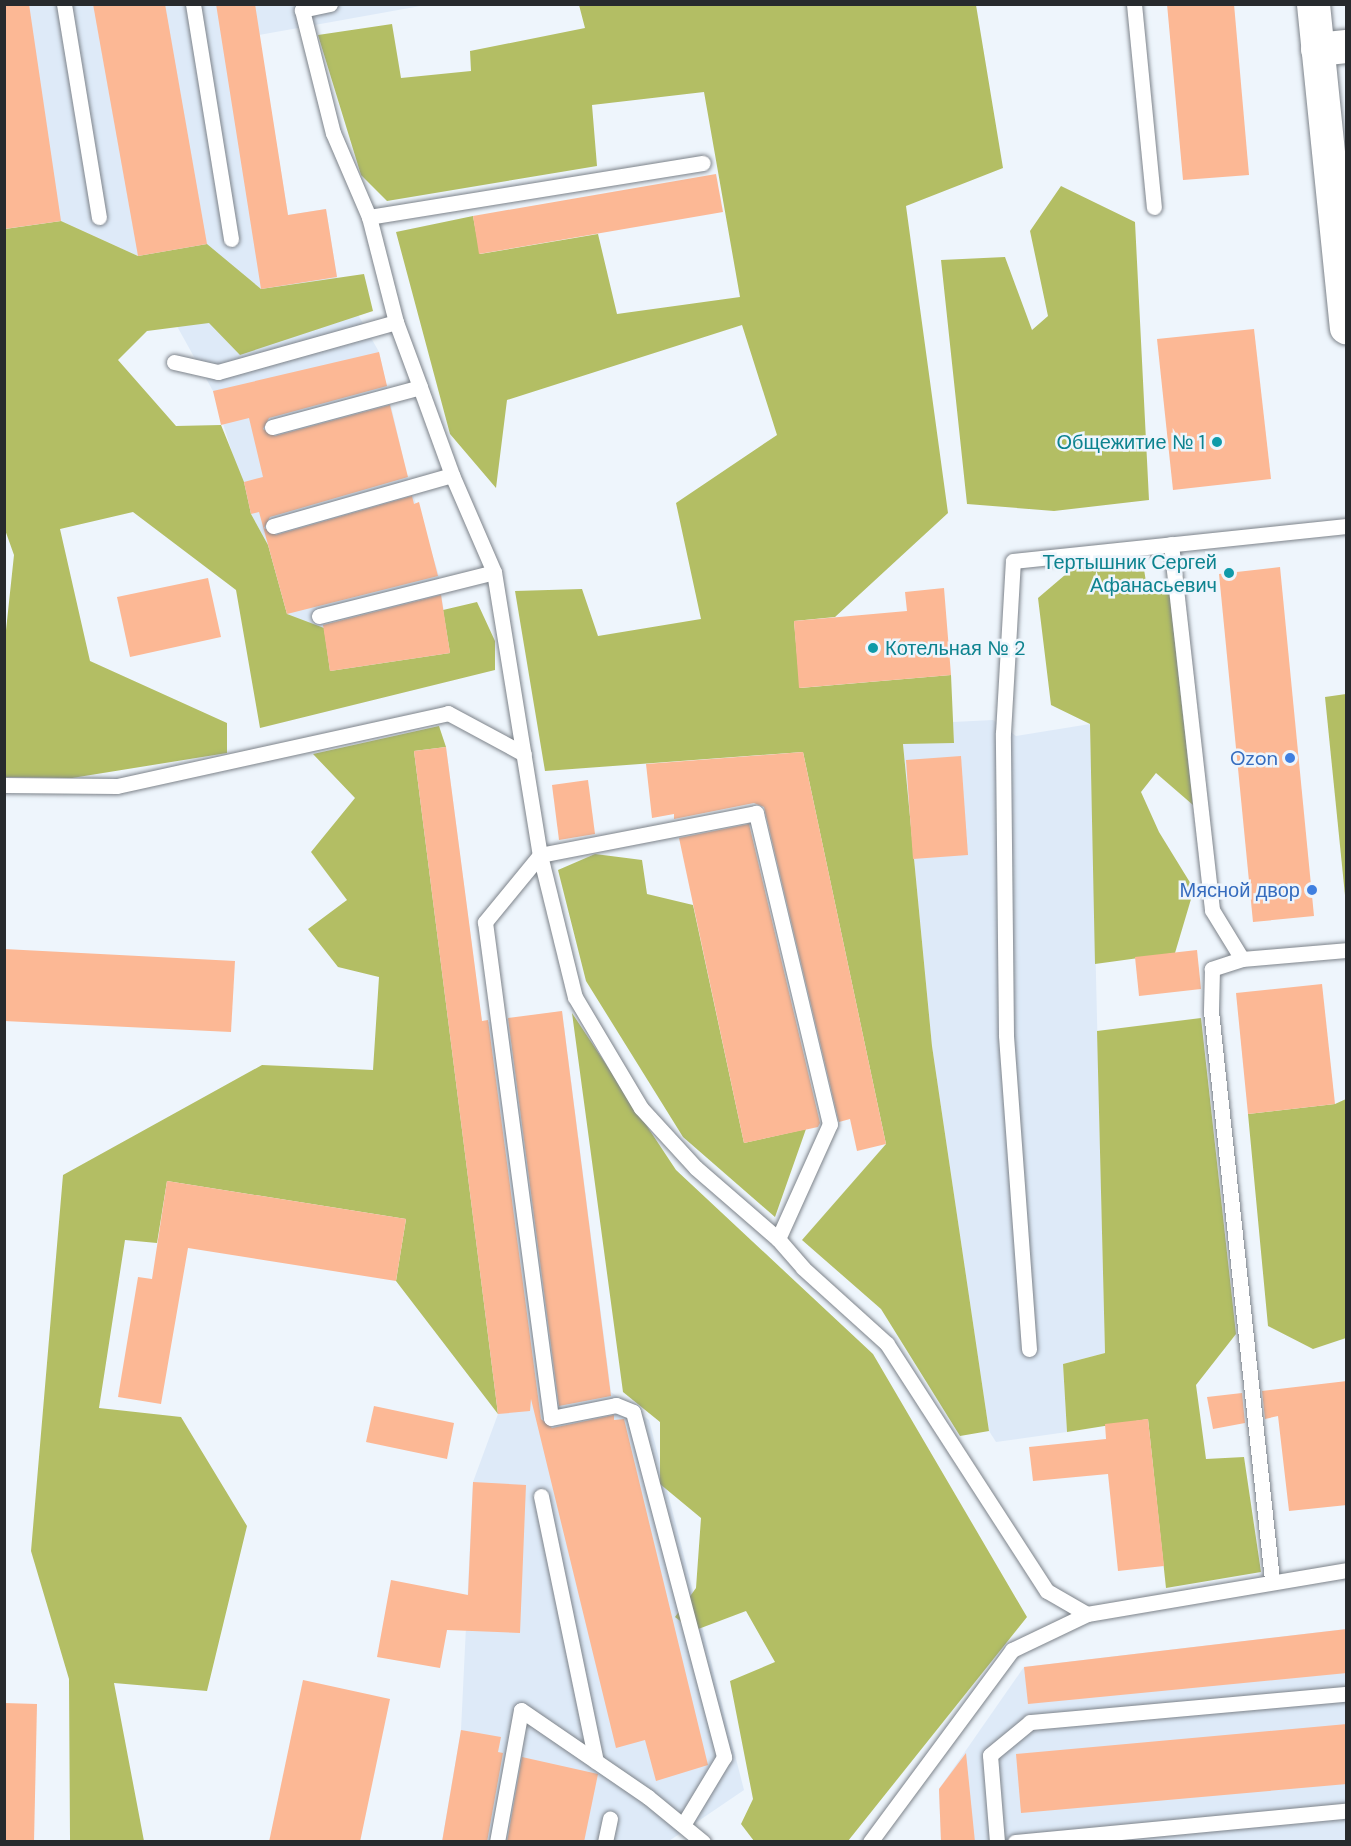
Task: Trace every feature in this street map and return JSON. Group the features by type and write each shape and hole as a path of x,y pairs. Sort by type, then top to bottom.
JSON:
{"main road":[{"path":"1313,4 1332,48 1347,327"}],"lane":[{"path":"64,4 99,217"},
{"path":"193,4 231,239"},
{"path":"330,4 301,7 333,133 369,217 396,322 452,475 494,572 540,855 575,997 641,1108 696,1168 778,1239 803,1268 886,1344 1047,1591 1087,1614"},
{"path":"1134,4 1154,207"},
{"path":"369,217 703,163"},
{"path":"174,362 218,372 396,322"},
{"path":"272,427 420,387"},
{"path":"273,526 452,475"},
{"path":"1029,1349 1006,1035 1003,733 1013,561 1347,526"},
{"path":"1172,544 1212,910 1242,959"},
{"path":"319,616 494,572"},
{"path":"4,785 117,786 448,712 524,754"},
{"path":"683,1825 724,1757 633,1412 616,1405 551,1418 485,922 540,855 756,813 830,1124 778,1239"},
{"path":"1272,1580 1212,1011 1212,969 1242,959 1347,950"},
{"path":"541,1496 596,1761"},
{"path":"870,1842 1012,1650 1087,1614 1272,1580 1347,1570"},
{"path":"997,1842 990,1755 1030,1722 1347,1694"},
{"path":"497,1842 521,1710 596,1761 703,1842"},
{"path":"1015,1842 1347,1810"},
{"path":"605,1842 610,1819"}],"shaded area":[{"path":"5,5 426,5 259,35 288,215 326,209 337,277 379,352 407,476 438,572 450,653 330,671 287,614 268,545 251,514 213,391 138,256 61,221 5,229"},
{"path":"993,720 1016,736 1090,724 1105,1353 1063,1364 1067,1432 996,1442 989,1431 932,1046 903,743 954,743 953,722"},
{"path":"446,747 482,1023 562,1011 611,1392 649,1420 744,1790 669,1841 442,1841 461,1730 473,1482 498,1414 414,751"},
{"path":"1346,1629 1346,1841 941,1841 939,1789 1024,1667"}],"green space":[{"path":"579,5 976,5 1003,168 906,206 948,513 835,617 794,621 800,688 951,675 954,743 903,744 932,1046 989,1431 960,1436 881,1309 802,1240 886,1144 803,752 545,771 515,591 582,589 598,636 701,619 676,503 777,435 742,325 507,400 496,488 450,434 396,232 473,216 480,254 598,234 617,314 740,297 704,92 592,105 597,166 387,201 361,175 318,35 392,24 401,78 471,71 470,51 585,28"},
{"path":"1061,186 1135,222 1149,500 1054,511 967,504 941,260 1005,257 1032,330 1048,316 1030,231"},
{"path":"61,221 138,256 207,244 261,289 364,274 373,311 240,355 209,323 147,331 118,360 176,426 221,425 244,482 251,514 268,545 287,614 324,628 330,671 450,653 443,610 477,602 495,641 495,670 260,728 236,590 133,512 60,529 90,661 227,723 227,753 72,778 5,777 4,649 14,555 4,527 5,229"},
{"path":"1142,557 1147,588 1169,588 1193,805 1156,773 1141,792 1159,832 1194,889 1175,953 1095,964 1090,724 1051,705 1038,598 1072,569"},
{"path":"1346,694 1346,905 1325,697"},
{"path":"439,726 446,747 414,751 498,1414 396,1281 406,1219 167,1181 157,1243 125,1240 99,1408 181,1417 247,1526 207,1691 114,1683 144,1841 70,1841 69,1679 31,1551 63,1175 262,1065 373,1070 379,977 338,967 308,929 347,900 311,852 355,798 313,754"},
{"path":"595,854 642,860 647,894 693,905 744,1143 806,1129 775,1217 683,1137 586,981 558,870"},
{"path":"572,1013 676,1170 873,1354 1027,1617 848,1841 754,1841 741,1824 753,1799 730,1681 775,1662 746,1611 693,1631 675,1617 696,1588 701,1518 660,1484 660,1422 623,1392"},
{"path":"1201,1018 1236,1334 1196,1385 1206,1459 1244,1457 1261,1572 1166,1588 1148,1419 1067,1432 1063,1364 1105,1353 1097,1031"},
{"path":"1346,1099 1346,1338 1313,1349 1268,1326 1248,1114 1335,1104"}],"building":[{"path":"4,4 29,4 61,221 4,229"},
{"path":"93,4 165,4 207,244 138,256"},
{"path":"216,4 255,4 288,215 326,209 337,277 261,289"},
{"path":"1167,4 1234,4 1249,175 1183,180"},
{"path":"716,174 723,212 479,254 473,216"},
{"name":"Общежитие № 1","path":"1254,329 1271,479 1173,490 1157,339"},
{"path":"379,352 387,386 269,418 263,429 275,436 390,405 408,477 270,517 264,528 276,535 412,496 414,504 419,502 438,576 287,614 259,512 251,514 244,482 263,477 249,418 221,425 213,391"},
{"path":"1280,567 1314,916 1253,922 1219,574"},
{"path":"208,578 221,637 130,657 117,597"},
{"name":"Котельная № 2","path":"944,588 951,675 799,688 794,621 907,611 905,592"},
{"path":"441,595 450,653 330,671 323,625"},
{"path":"446,747 482,1021 488,1020 541,1419 552,1428 614,1415 614,1420 624,1419 708,1765 656,1781 645,1740 616,1748 531,1399 530,1411 498,1414 414,751"},
{"path":"803,752 886,1144 857,1151 850,1119 839,1122 764,807 754,803 674,819 674,814 652,818 646,764"},
{"path":"961,756 968,855 913,859 906,760"},
{"path":"588,780 595,834 559,840 552,785"},
{"path":"749,824 820,1123 818,1127 744,1143 679,838"},
{"path":"4,949 235,961 231,1032 4,1021"},
{"path":"1197,950 1201,989 1139,996 1135,957"},
{"path":"1322,984 1335,1104 1248,1114 1236,993"},
{"path":"562,1011 611,1396 559,1406 508,1018"},
{"path":"167,1181 406,1219 396,1281 188,1248 161,1404 118,1397 138,1277 152,1279"},
{"path":"1347,1381 1347,1505 1289,1511 1278,1416 1265,1419 1262,1391"},
{"path":"1242,1393 1245,1423 1213,1429 1207,1397"},
{"path":"374,1406 454,1423 447,1459 366,1442"},
{"path":"1148,1419 1164,1566 1118,1571 1108,1474 1033,1481 1029,1447 1106,1439 1105,1424"},
{"path":"473,1482 526,1485 520,1633 447,1630 440,1668 377,1657 391,1580 468,1595"},
{"path":"1347,1629 1347,1673 1028,1704 1024,1667"},
{"path":"303,1680 390,1699 360,1842 269,1842"},
{"path":"4,1703 37,1704 34,1842 4,1842"},
{"path":"1347,1724 1347,1784 1021,1813 1016,1754"},
{"path":"461,1730 501,1737 498,1752 503,1753 487,1842 442,1842"},
{"path":"966,1753 975,1842 941,1842 939,1789"},
{"path":"522,1757 598,1774 584,1842 507,1842"}],"place":[{"name":"Общежитие № 1","path":"1217,442"},
{"name":"Тертышник Сергей Афанасьевич","path":"1229,573"},
{"name":"Котельная № 2","path":"873,648"},
{"name":"Ozon","path":"1290,758"},
{"name":"Мясной двор","path":"1312,890"}]}
